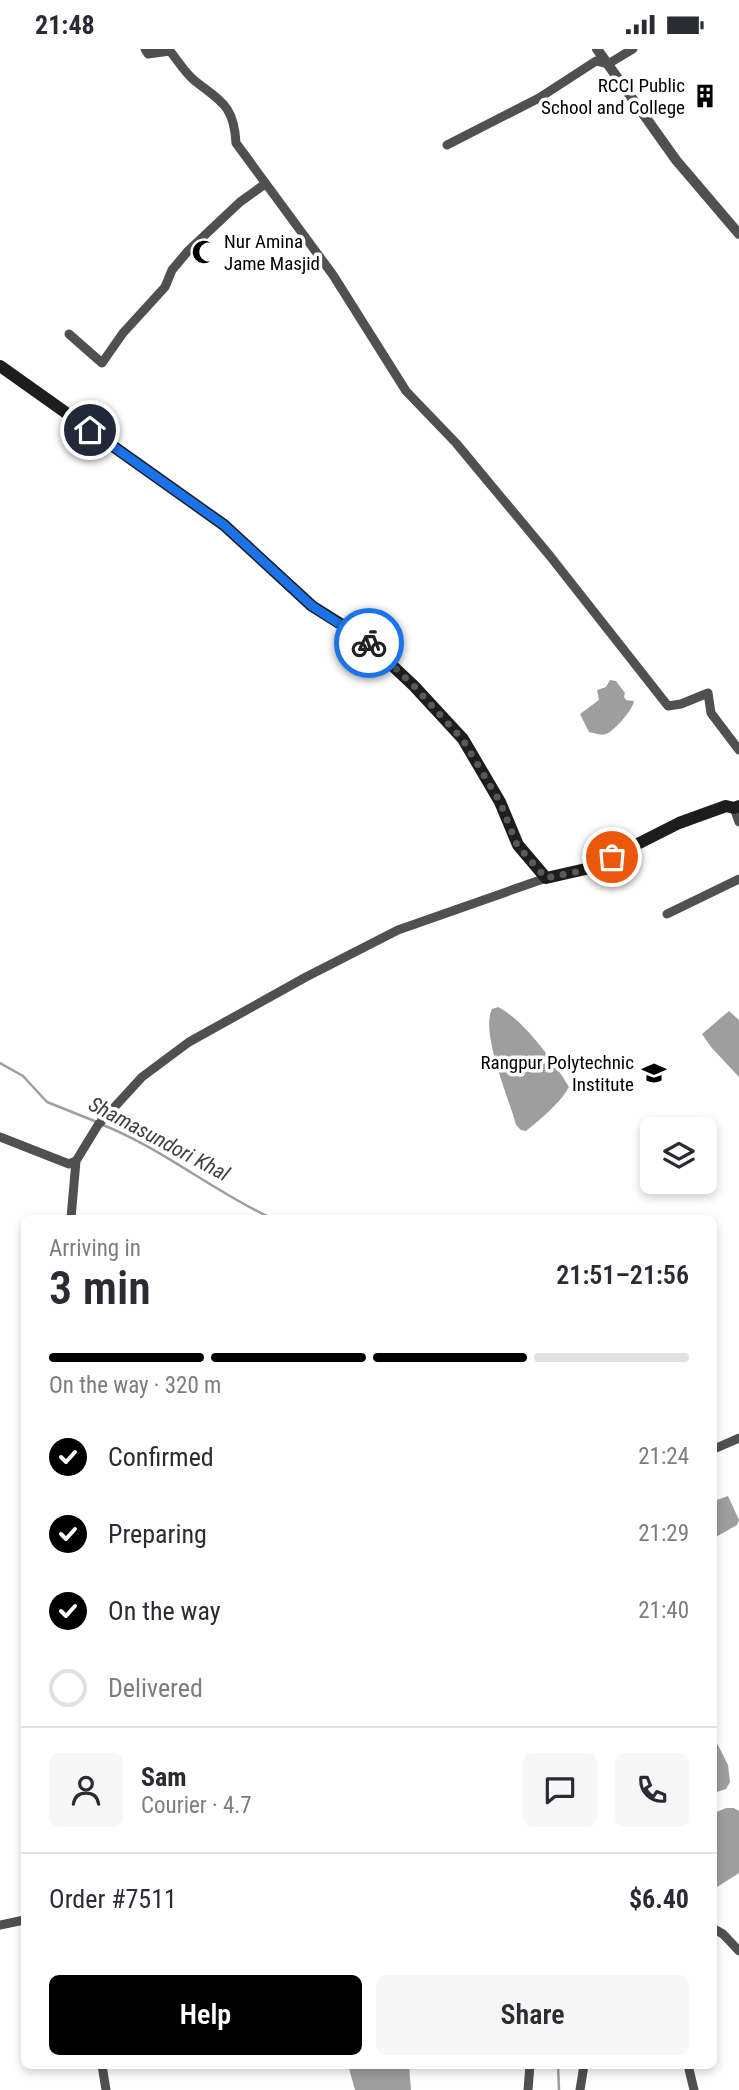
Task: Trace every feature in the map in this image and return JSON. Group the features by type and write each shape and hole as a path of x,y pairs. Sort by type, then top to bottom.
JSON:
{"main road":[{"path":"0,366 224,525 312,606 363,638 414,686 463,740 500,802 517,845 546,878 590,869 679,823 726,806 736,807"}],"street":[{"path":"145,49 148,54 172,50 188,75 213,92 228,109 235,122 236,143 333,275 406,391 456,443 508,505 668,706 708,694 711,713 739,750"},
{"path":"597,49 676,160 739,234"},
{"path":"447,145 539,98 596,61 608,64 633,49"},
{"path":"69,334 102,363 123,333 165,287 172,270 188,251 240,202 265,184"},
{"path":"736,807 739,822"},
{"path":"71,1215 76,1161 101,1121 142,1077 189,1042 398,930 546,878"},
{"path":"667,913 739,879"},
{"path":"0,1137 69,1164 76,1161"},
{"path":"717,1448 739,1437"},
{"path":"0,1925 21,1921"},
{"path":"717,1931 739,1951"},
{"path":"103,2069 106,2090"},
{"path":"528,2090 530,2069"},
{"path":"580,2090 583,2069"},
{"path":"689,2069 694,2090"}],"shaded area":[{"path":"610,680 616,681 625,693 626,700 634,701 633,705 622,720 606,734 589,732 580,714 599,700 597,690 606,687"},
{"path":"498,1007 528,1031 569,1087 556,1105 526,1131 516,1125 492,1049 489,1019 492,1009"},
{"path":"729,1011 739,1020 739,1077 702,1034"},
{"path":"728,1496 739,1520 737,1525 717,1536 717,1500"},
{"path":"717,1743 728,1765 730,1782 726,1789 717,1792"},
{"path":"726,1808 739,1811 739,1873 717,1887 717,1812"},
{"path":"349,2069 409,2069 411,2090 355,2090"}],"waterway":[{"name":"Shamasundori Khal","path":"0,1063 23,1076 47,1102 97,1122"},
{"name":"Shamasundori Khal","path":"103,1125 146,1146 265,1215"},
{"name":"Shamasundori Khal","path":"558,2069 559,2090"}],"way so far":[{"path":"369,643 414,686 463,740 500,802 517,845 546,878 590,869 612,857"}],"place":[{"name":"RCCI Public School and College","path":"705,96"},
{"name":"Nur Amina Jame Masjid","path":"204,252"},
{"name":"Rangpur Polytechnic Institute","path":"654,1073"}],"route":[{"path":"90,430 224,525 312,606 369,643"}]}
